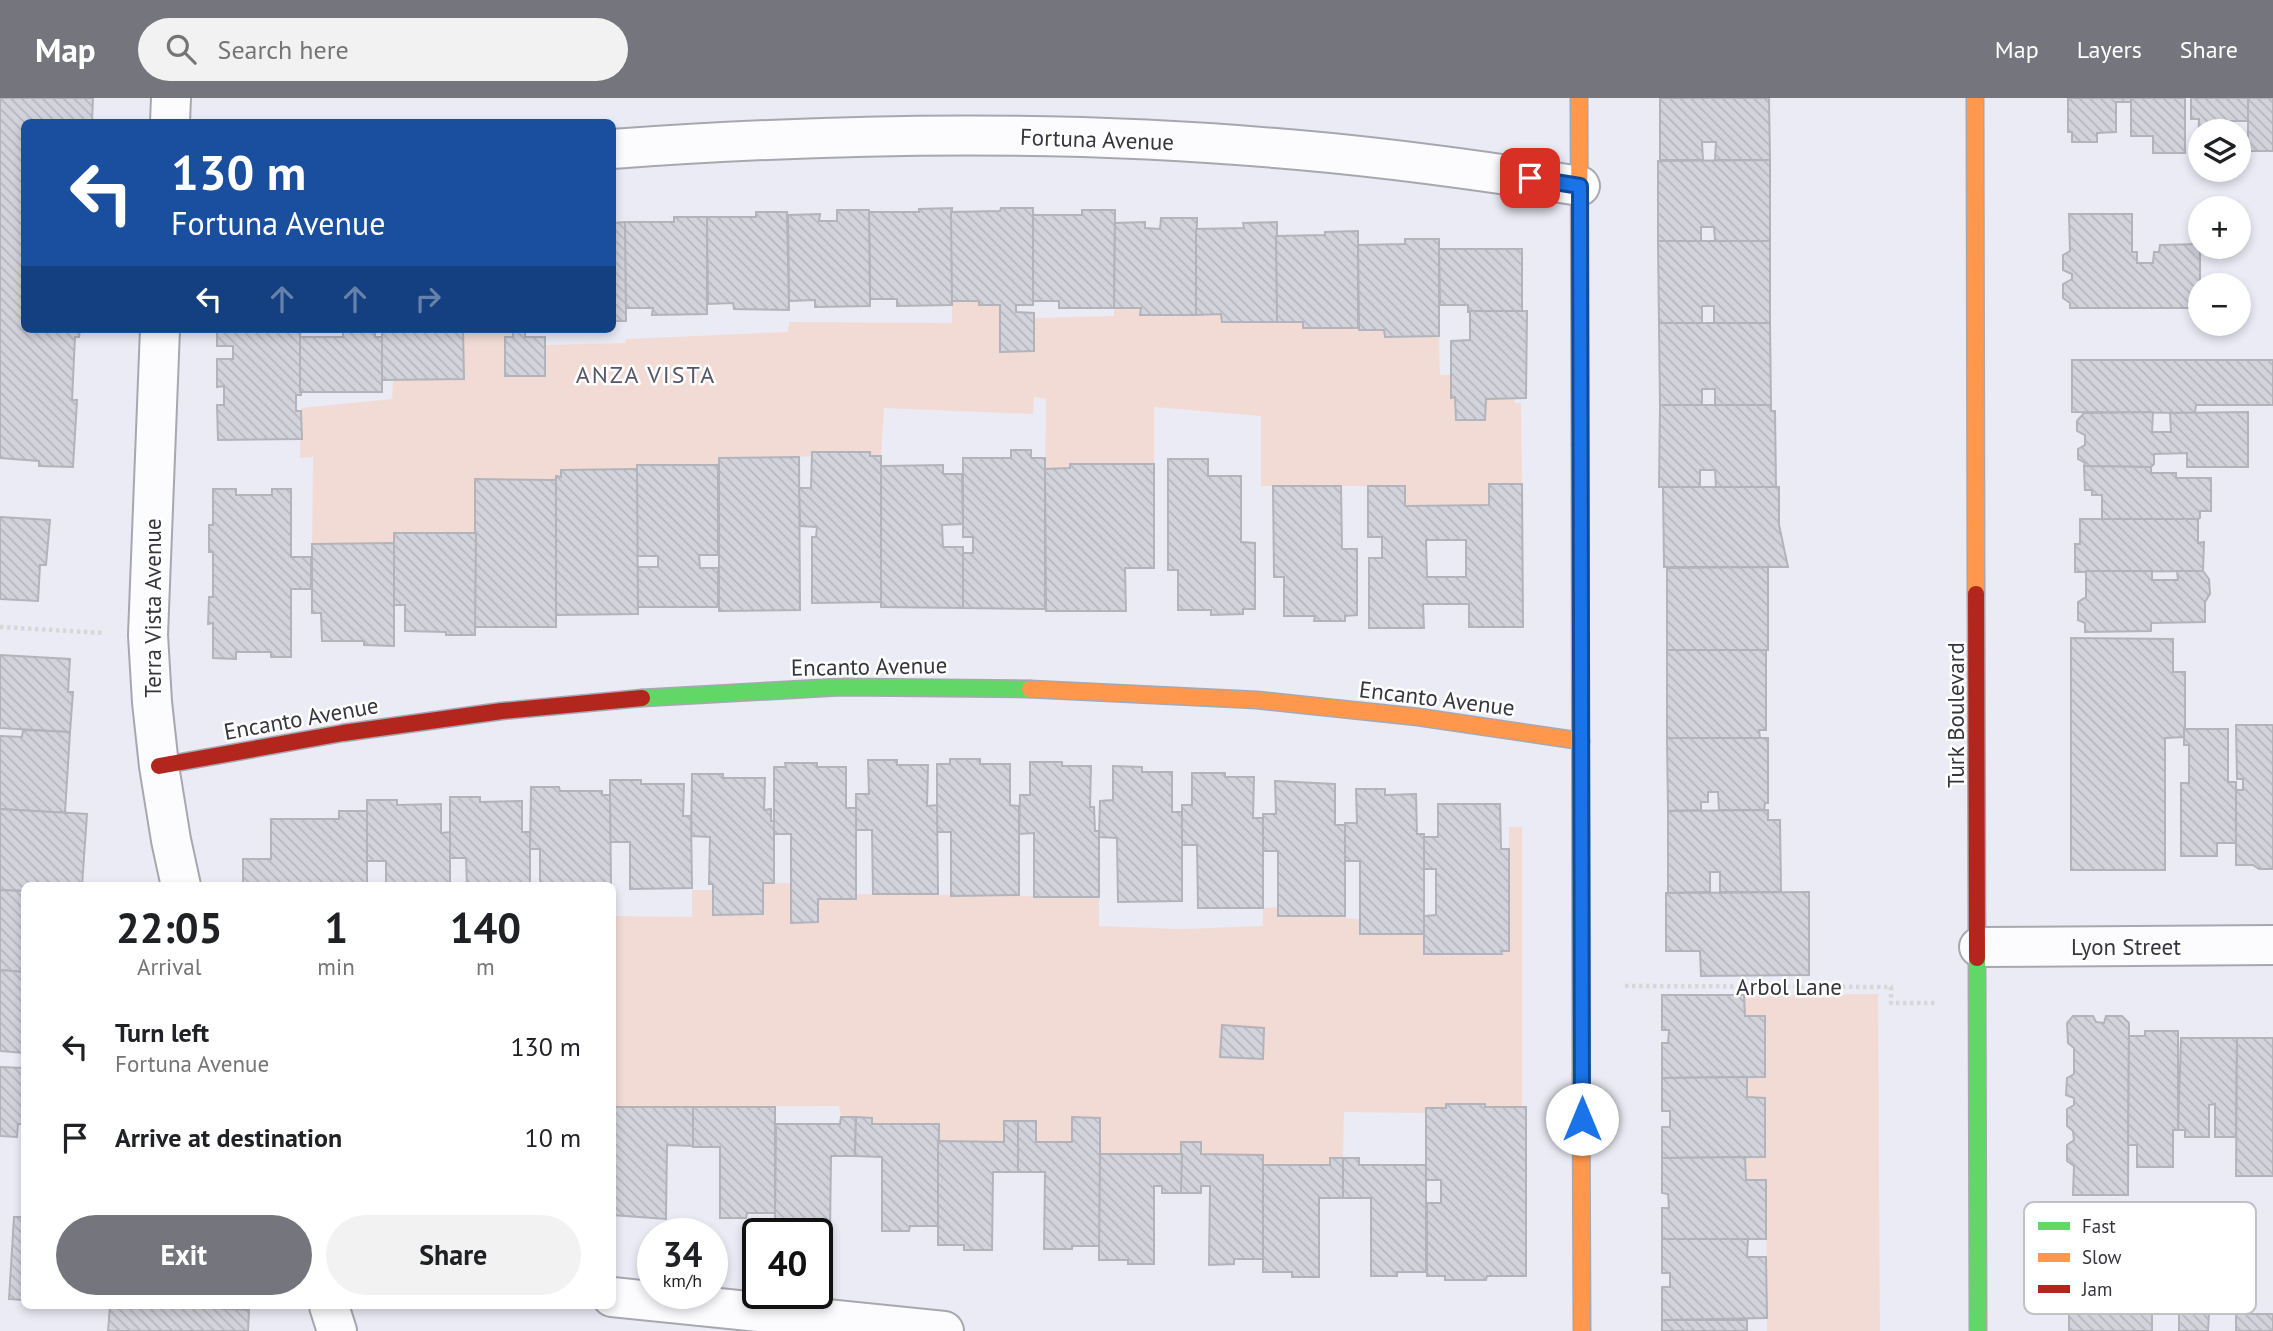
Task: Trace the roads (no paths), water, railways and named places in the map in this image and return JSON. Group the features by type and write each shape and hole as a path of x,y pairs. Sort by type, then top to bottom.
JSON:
{"street":[{"path":"170,119 171,98"},
{"path":"1579,98 1582,1331"},
{"name":"Turk Boulevard","path":"1975,98 1978,1331"},
{"name":"Fortuna Avenue","path":"616,149 865,137 1110,138 1275,148 1416,162 1580,186"},
{"name":"Terra Vista Avenue","path":"160,333 148,635 159,766 180,882"},
{"name":"Encanto Avenue","path":"159,766 343,733 502,711 660,696 841,687 1013,688 1257,700 1418,717 1581,741"},
{"name":"Lyon Street","path":"1979,947 2273,945"},
{"path":"616,1297 944,1331"},
{"path":"330,1309 337,1331"}],"district":[{"name":"ANZA VISTA","path":"646,374"}]}
